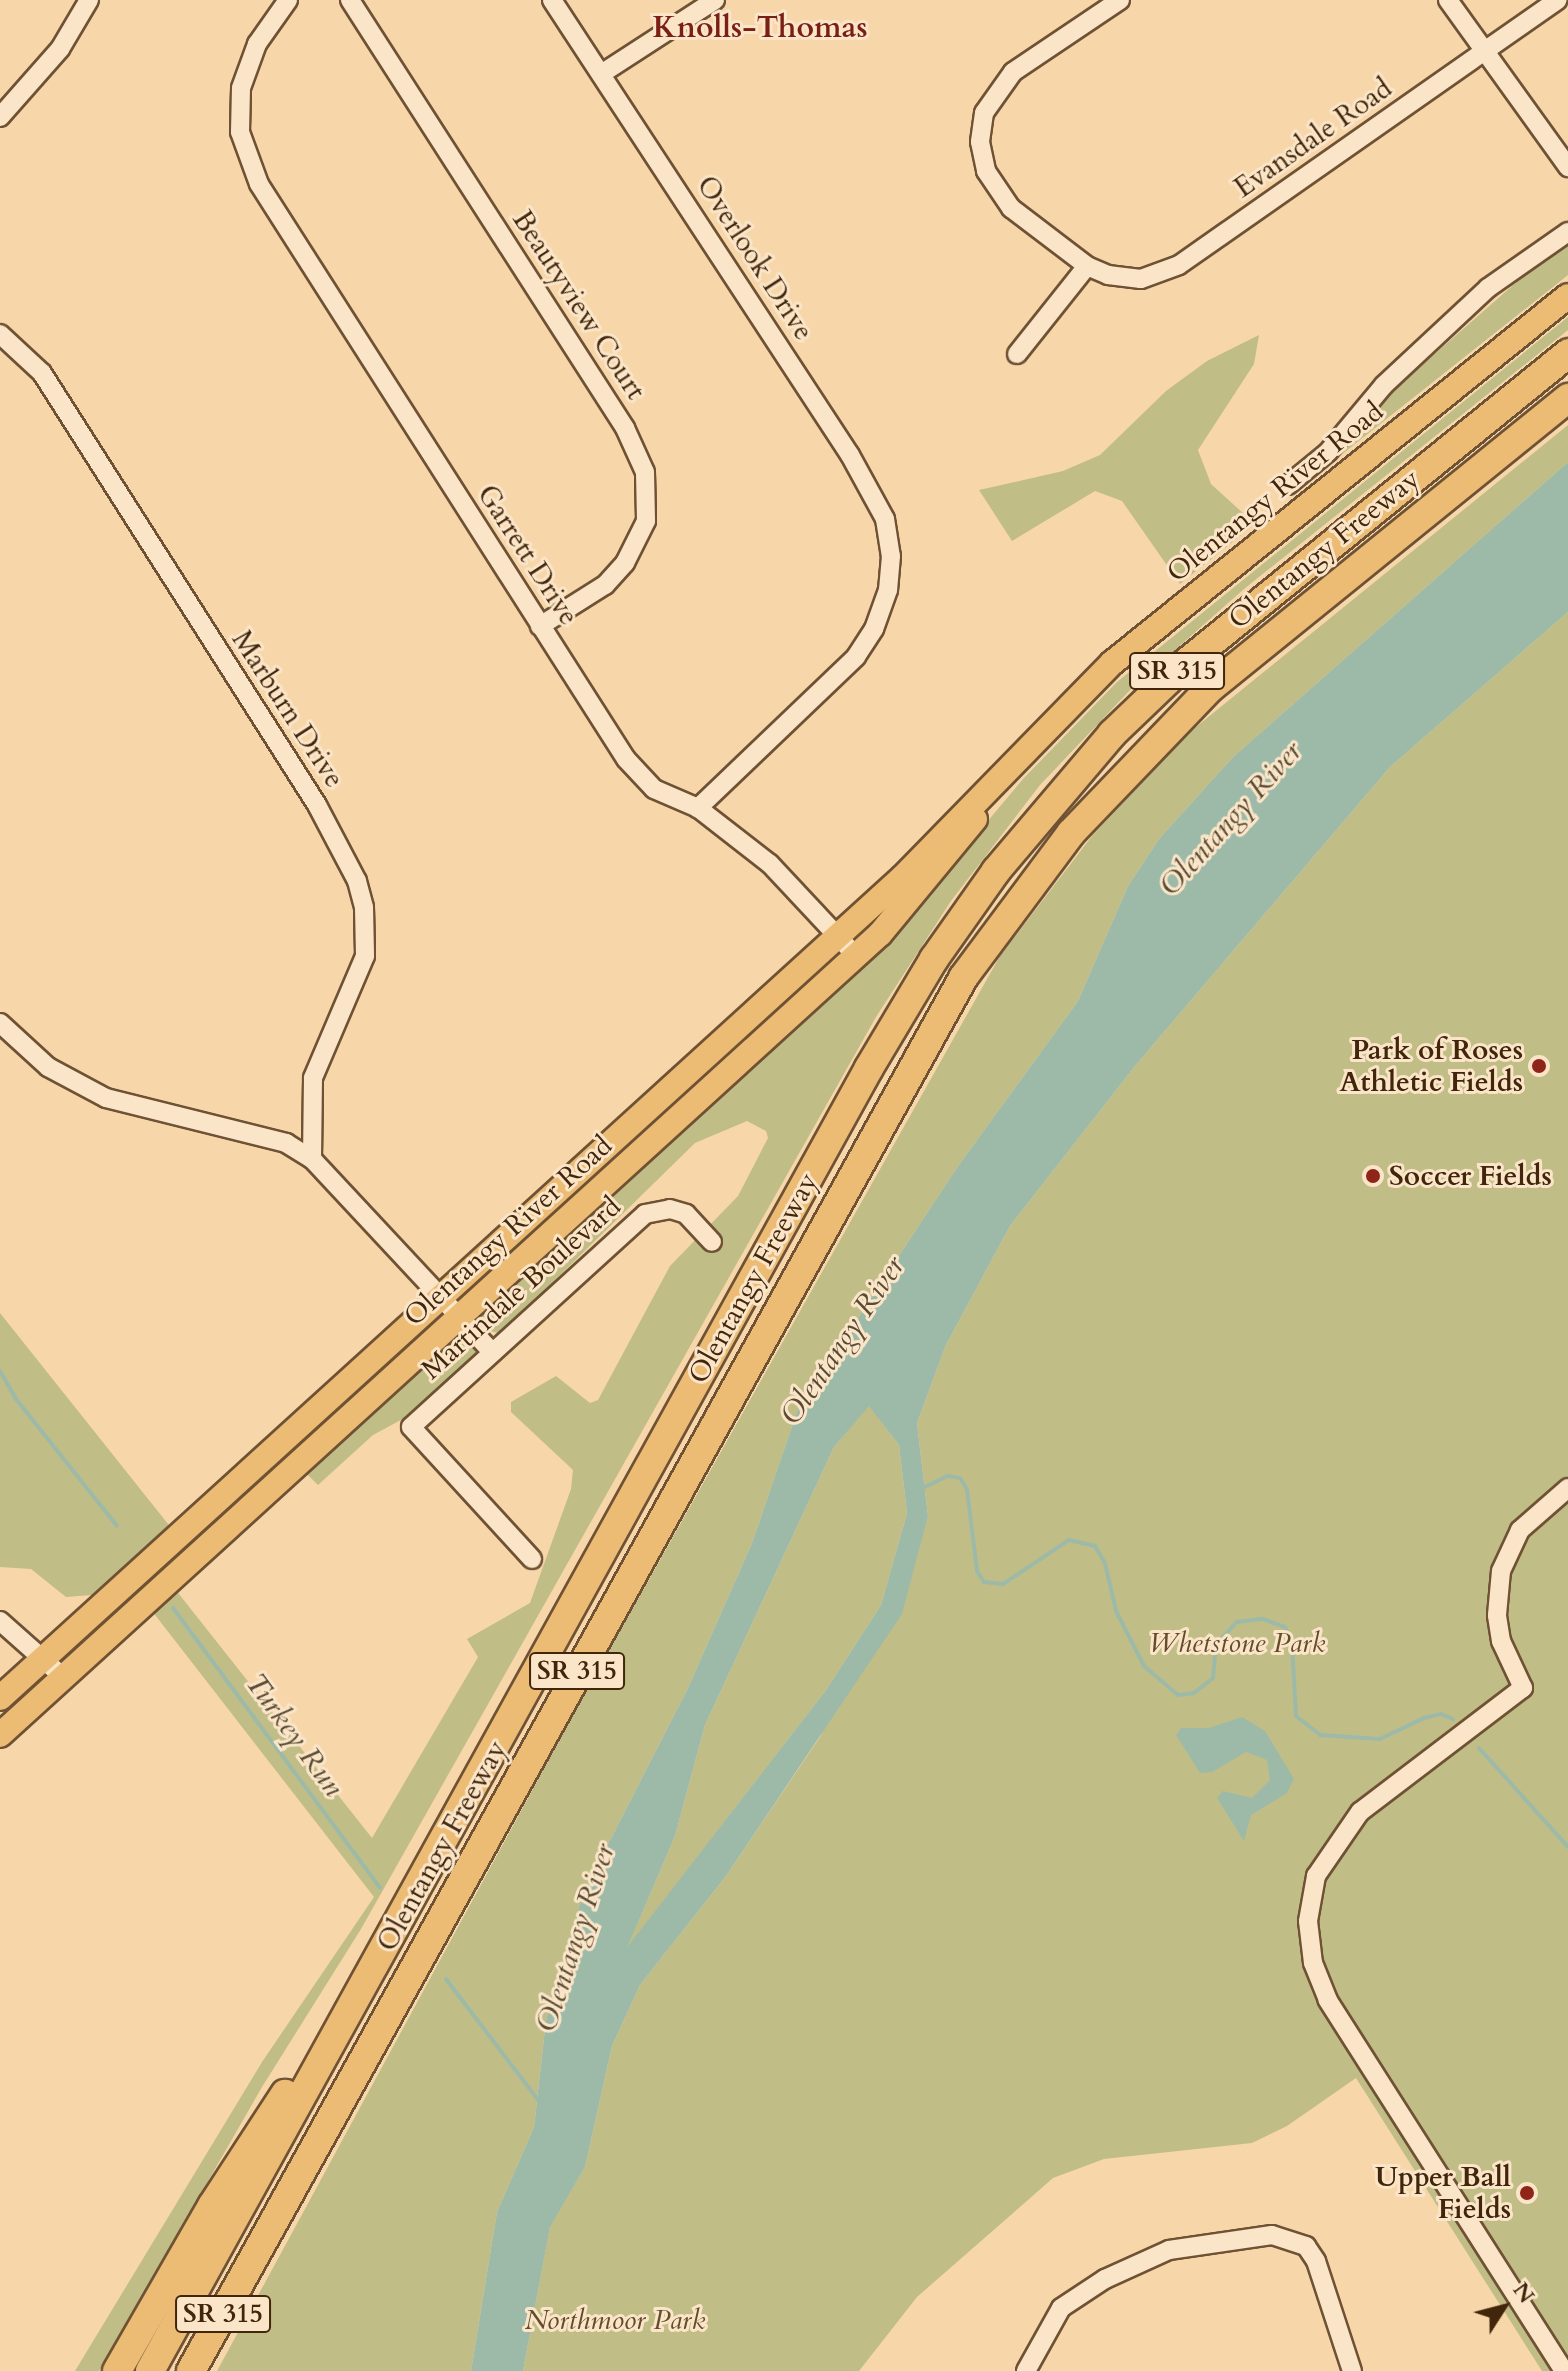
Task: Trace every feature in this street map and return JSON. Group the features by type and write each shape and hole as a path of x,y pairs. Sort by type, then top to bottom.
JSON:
{"highway":[{"name":"Olentangy Freeway","path":"150,2371 415,1896 869,1068 934,959 996,871 1102,745 1187,662 1568,353"},
{"name":"Olentangy Freeway","path":"191,2371 900,1085 972,966 1071,833 1210,688 1568,398"},
{"path":"117,2371 212,2206 415,1896"}],"main road":[{"name":"Olentangy River Road","path":"0,1698 838,935 1141,639 1568,296"},
{"name":"Olentangy River Road","path":"0,1735 856,956 918,893 1029,746"}],"street":[{"path":"0,117 60,49 89,0"},
{"name":"Garrett Drive","path":"288,0 246,67 239,116 244,151 259,184 540,626 643,781 698,808 770,864 856,956"},
{"name":"Beautyview Court","path":"350,0 625,428 645,472 646,521 625,563 605,585 540,626"},
{"name":"Overlook Drive","path":"552,0 850,455 885,519 891,556 888,590 874,629 856,657 698,808"},
{"path":"601,74 715,0"},
{"path":"1017,354 1087,266 998,193 986,171 980,142 984,113 1013,72 1120,0"},
{"path":"1448,0 1568,167"},
{"name":"Evansdale Road","path":"1087,266 1108,275 1141,279 1179,265 1558,0"},
{"name":"Olentangy River Road","path":"1288,485 1328,452 1384,385 1488,288 1568,232"},
{"name":"Marburn Drive","path":"0,334 42,373 317,805 357,881 364,907 365,956 313,1078 312,1159"},
{"path":"0,1023 48,1067 106,1098 286,1143 312,1159 492,1352"},
{"name":"Martindale Boulevard","path":"532,1559 411,1427 645,1214 670,1209 686,1214 712,1242"},
{"path":"1564,2371 1319,1980 1309,1941 1310,1899 1325,1859 1360,1812 1523,1688 1501,1641 1497,1615 1509,1550 1535,1513 1568,1488"},
{"path":"0,1621 63,1677"},
{"path":"1026,2371 1061,2308 1105,2279 1169,2250 1272,2235 1291,2237 1306,2246 1316,2261 1352,2371"}],"green space":[{"path":"1568,237 1568,275 1336,459 1388,395"},
{"path":"1568,317 1568,330 1244,589 1132,688 1040,785 951,901 876,1017 361,1929 262,2087 99,2371 75,2371 262,2062 374,1897 152,1611 175,1589 372,1838 478,1657 467,1639 530,1603 571,1489 573,1470 511,1412 511,1402 556,1376 590,1403 598,1400 670,1266 738,1196 768,1138 766,1131 747,1121 695,1143 505,1329 498,1333 483,1329 479,1317 485,1314 480,1312 891,936 1023,779 1117,682"},
{"path":"1259,335 1254,364 1198,450 1211,484 1255,524 1180,584 1122,501 1095,491 1012,541 979,490 1063,471 1100,455 1166,391 1207,361"},
{"path":"1568,425 1568,462 1233,757 1159,839 1128,886 1078,1001 956,1169 798,1409 752,1543 688,1688 583,1893 546,2020 534,2127 497,2212 471,2371 217,2371 584,1695 1000,956 1092,836 1191,731"},
{"name":"Whetstone Park","path":"1568,612 1568,2371 1542,2371 1356,2078 1287,2126 1252,2143 1104,2159 1053,2178 917,2297 859,2371 523,2371 550,2226 585,2167 612,2046 640,1985 726,1876 820,1737 928,1516 917,1423 946,1345 1010,1226 1135,1066 1390,767"},
{"path":"0,1313 172,1529 92,1595 66,1597 31,1569 0,1567"},
{"path":"453,1338 467,1338 477,1355 423,1408 373,1435 318,1485 304,1471"},
{"path":"869,1405 899,1445 907,1513 881,1605 826,1690 627,1948 675,1836 705,1725 834,1447"}],"water":[{"name":"Olentangy River","path":"1568,462 1568,612 1390,767 1135,1066 1010,1226 946,1345 917,1423 928,1516 902,1614 726,1876 640,1985 612,2046 585,2167 550,2227 523,2371 471,2371 497,2212 534,2127 546,2020 583,1893 688,1688 752,1543 798,1409 956,1169 1078,1001 1128,886 1159,839 1233,757","holes":["869,1406 899,1445 907,1513 881,1605 826,1690 628,1946 675,1836 705,1725 834,1447"]},
{"path":"1242,1717 1265,1731 1294,1779 1287,1793 1251,1815 1244,1841 1217,1798 1223,1791 1252,1798 1270,1780 1267,1760 1246,1752 1212,1772 1200,1773 1176,1735 1181,1728 1209,1728"}],"waterway":[{"name":"Turkey Run","path":"0,1371 16,1399 117,1526"},
{"path":"925,1487 948,1476 960,1478 967,1489 977,1571 984,1582 1003,1584 1069,1540 1095,1546 1105,1563 1116,1611 1144,1666 1178,1695 1194,1693 1213,1678 1216,1645 1237,1622 1263,1619 1285,1627 1292,1644 1296,1716 1320,1735 1380,1739 1424,1718 1441,1714 1453,1719"},
{"name":"Turkey Run","path":"173,1608 380,1888"},
{"path":"1479,1748 1568,1847"},
{"name":"Turkey Run","path":"446,1979 539,2101"}],"place":[{"name":"Park of Roses Athletic Fields","path":"1539,1066"},
{"name":"Soccer Fields","path":"1373,1176"},
{"name":"Upper Ball Fields","path":"1527,2193"}],"district":[{"name":"Knolls-Thomas","path":"760,28"}],"park label":[{"name":"Northmoor Park","path":"615,2320"}]}
